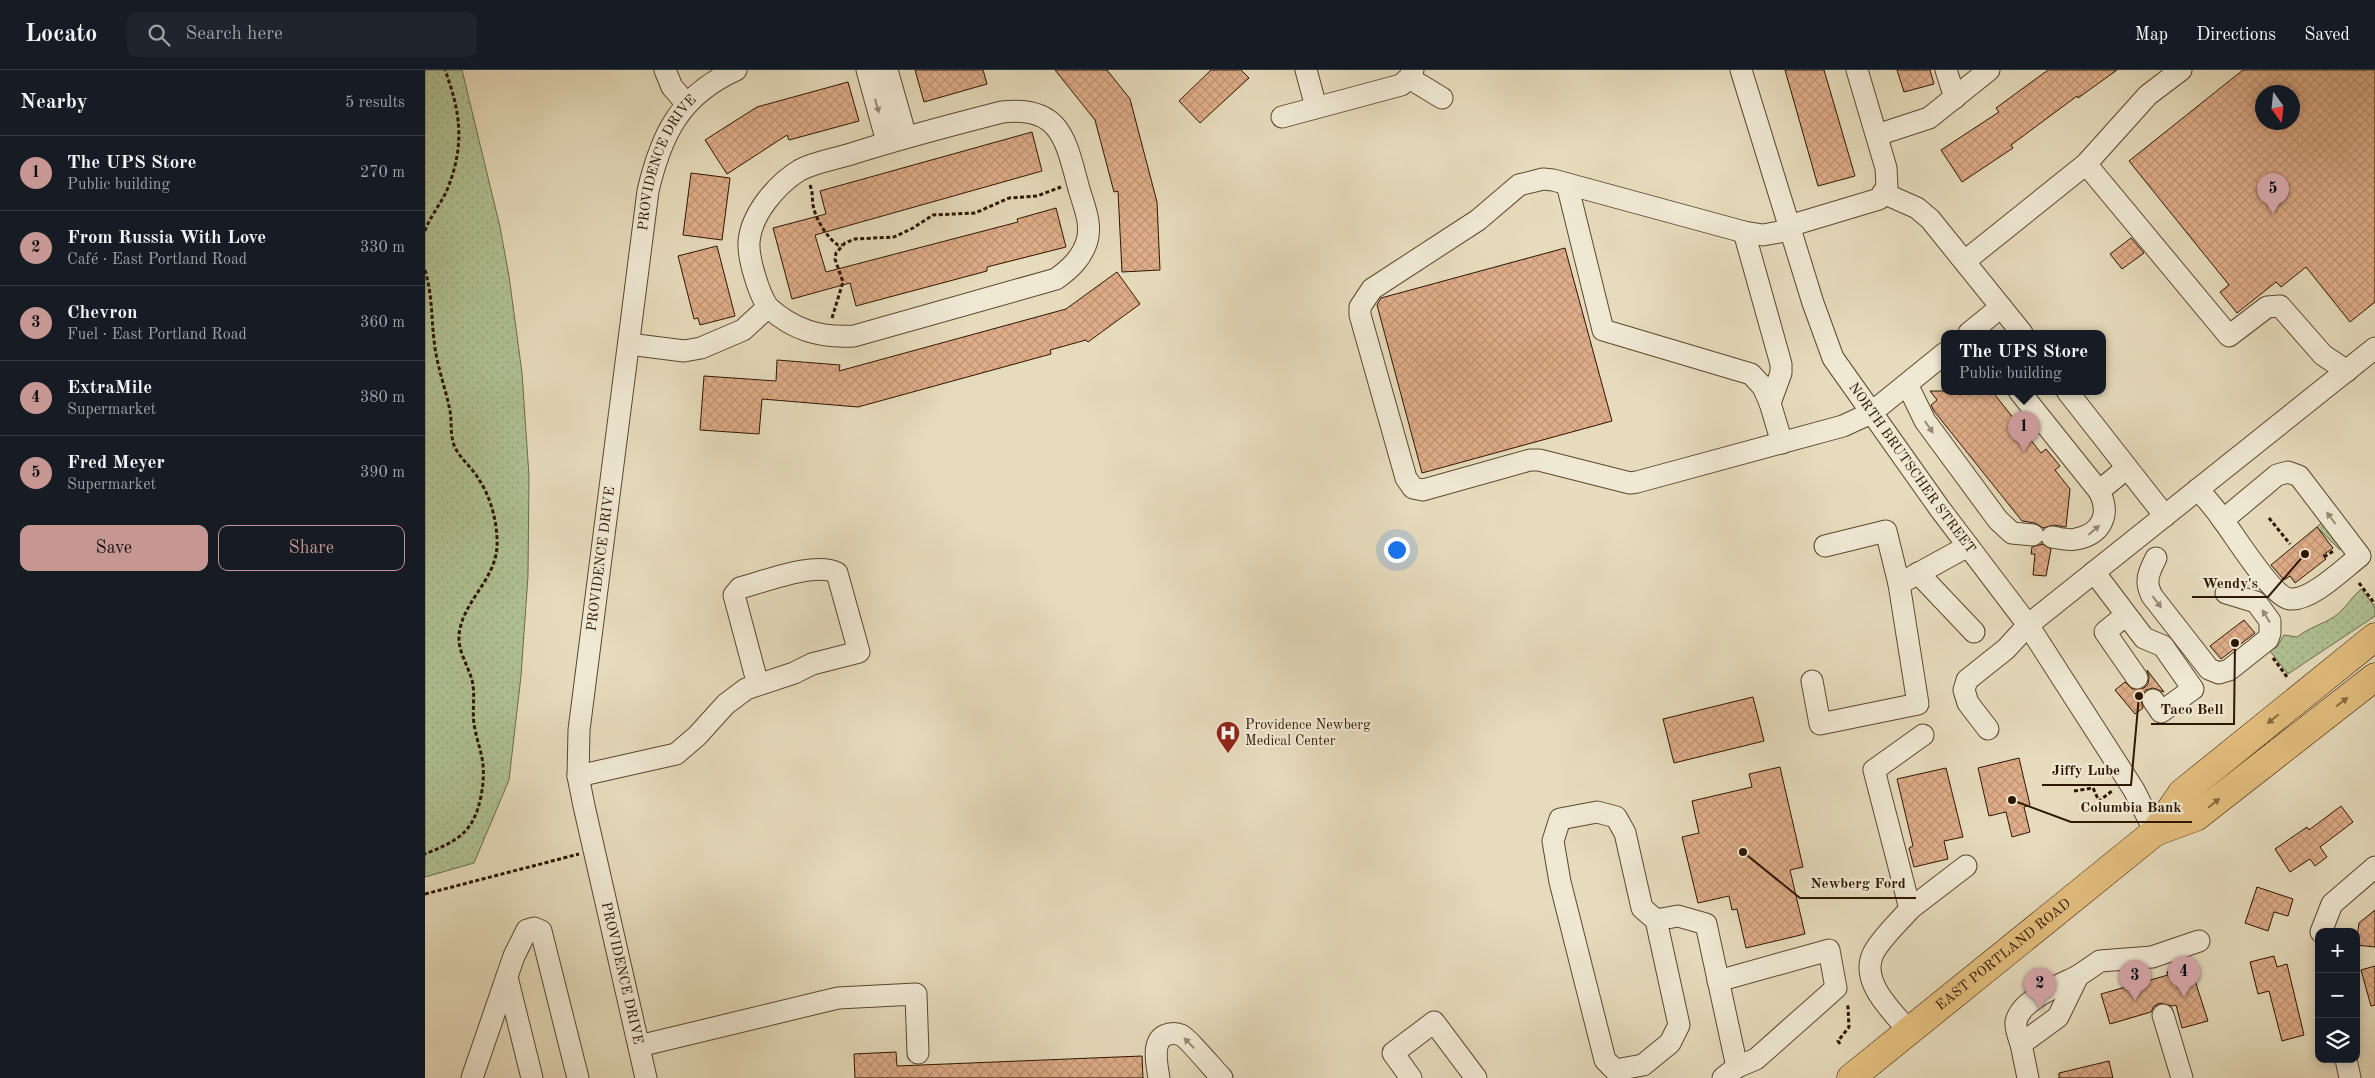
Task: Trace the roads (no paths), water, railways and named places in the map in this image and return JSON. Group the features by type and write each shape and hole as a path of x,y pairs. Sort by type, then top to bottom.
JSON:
{"highway":[{"name":"EAST PORTLAND ROAD","path":"1851,1078 2155,832 2182,793 2375,637"},
{"name":"EAST PORTLAND ROAD","path":"2155,832 2196,817 2375,677"}],"street":[{"path":"665,70 672,87 687,104"},
{"name":"PROVIDENCE DRIVE","path":"646,1078 578,776 579,730 648,191 656,157 668,130 687,104 704,89 736,70"},
{"path":"867,70 897,140"},
{"path":"887,70 897,140"},
{"path":"1307,70 1316,107"},
{"name":"NORTH BRUTSCHER STREET","path":"1741,70 1823,335 1844,376 2027,625 2134,790 2155,832"},
{"path":"1857,70 1886,168 1887,187 1879,199 1790,228 1763,234 1744,232 1543,179 1519,185 1479,220 1372,289 1364,299 1360,316 1406,478 1413,488 1423,490 1530,460 1539,460 1630,483 1843,426 1871,413 1941,356"},
{"path":"1946,70 1955,98"},
{"path":"1877,135 1929,118 1989,70"},
{"path":"1965,261 2086,164 2148,95 2181,70"},
{"path":"1282,117 1401,85 1411,74 1442,98"},
{"path":"1020,110 1035,112 1048,120 1066,143 1089,222 1087,240 1080,258 1056,279 854,336 838,337 815,334 783,321 768,307 762,298 749,242 757,218 766,202 782,182 802,169 897,140 1001,112 1020,110"},
{"path":"2086,164 2229,336 2267,307 2280,306 2323,355 2347,371"},
{"path":"1567,184 1603,330 1751,374 1763,387 1782,442"},
{"path":"1883,193 1917,208 1930,219 2020,330"},
{"path":"1744,232 1781,364 1781,373 1770,403"},
{"path":"629,344 684,351 701,348 743,330 768,307"},
{"path":"1974,330 2001,307"},
{"path":"1988,728 1968,703 1964,690 1967,680 2006,649 2027,625 2375,348"},
{"path":"1907,384 1925,421 1998,520 2012,532 2074,540 2087,536 2099,526 2106,511 2105,503 2099,491 2022,395"},
{"path":"2070,395 2165,516"},
{"path":"2099,491 2127,468"},
{"path":"2197,489 2245,550 2249,558 2280,595 2289,599 2308,595 2360,556 2346,550 2299,476 2288,472 2283,473 2225,524"},
{"path":"1812,681 1820,724 1918,704 1899,584 1886,531 1825,546"},
{"path":"1899,584 1969,546"},
{"path":"2156,558 2147,575 2147,582 2152,596 2209,669 2219,673 2229,670 2267,639 2271,627 2267,616 2256,602 2226,593"},
{"path":"578,776 676,754 697,736 726,704 745,689 758,685 795,673 812,664 859,652 837,573 830,569 811,570 740,588 734,595 758,685"},
{"path":"2094,572 2144,638 2163,646 2193,688 2161,712 2153,700"},
{"path":"1918,573 1974,632"},
{"path":"2126,615 2105,632 2137,678"},
{"path":"1909,908 1873,770 1923,735"},
{"path":"1597,812 1616,817 1625,833 1642,908 1656,920 1679,1024 1670,1043 1643,1066 1615,1070 1605,1060 1560,882 1553,841 1560,819 1597,812"},
{"path":"1909,1030 1877,992 1870,971 1873,954 1909,908 1966,866"},
{"path":"2323,928 2332,904 2375,867"},
{"path":"1656,920 1678,916 1706,924 1719,982 1730,1072 1756,1059 1836,988 1829,950 1719,982"},
{"path":"472,1078 507,977 527,930 534,928 541,931 578,1078"},
{"path":"2028,1078 2016,1024 2019,1011 2042,994 2078,976 2100,961 2152,957 2199,941"},
{"path":"2021,1044 2058,1017 2078,976"},
{"path":"507,977 532,1078"},
{"path":"639,1046 838,998 916,994 918,1053"},
{"path":"2163,1015 2182,1078"},
{"path":"1411,1078 1393,1053 1434,1022 1476,1078"},
{"path":"1159,1078 1156,1050 1158,1042 1163,1036 1171,1033 1181,1035 1222,1078"},
{"path":"2346,1063 2350,1078"}],"place":[{"name":"Fred Meyer","path":"2273,214"},
{"name":"The UPS Store","path":"2024,452"},
{"name":"Wendy's","path":"2305,554"},
{"name":"Taco Bell","path":"2235,643"},
{"name":"Jiffy Lube","path":"2139,696"},
{"name":"Providence Newberg Medical Center","path":"1228,754"},
{"name":"Columbia Bank","path":"2012,800"},
{"name":"Newberg Ford","path":"1743,852"},
{"name":"ExtraMile","path":"2184,997"},
{"name":"Chevron","path":"2135,1001"},
{"name":"From Russia With Love","path":"2040,1009"}]}
